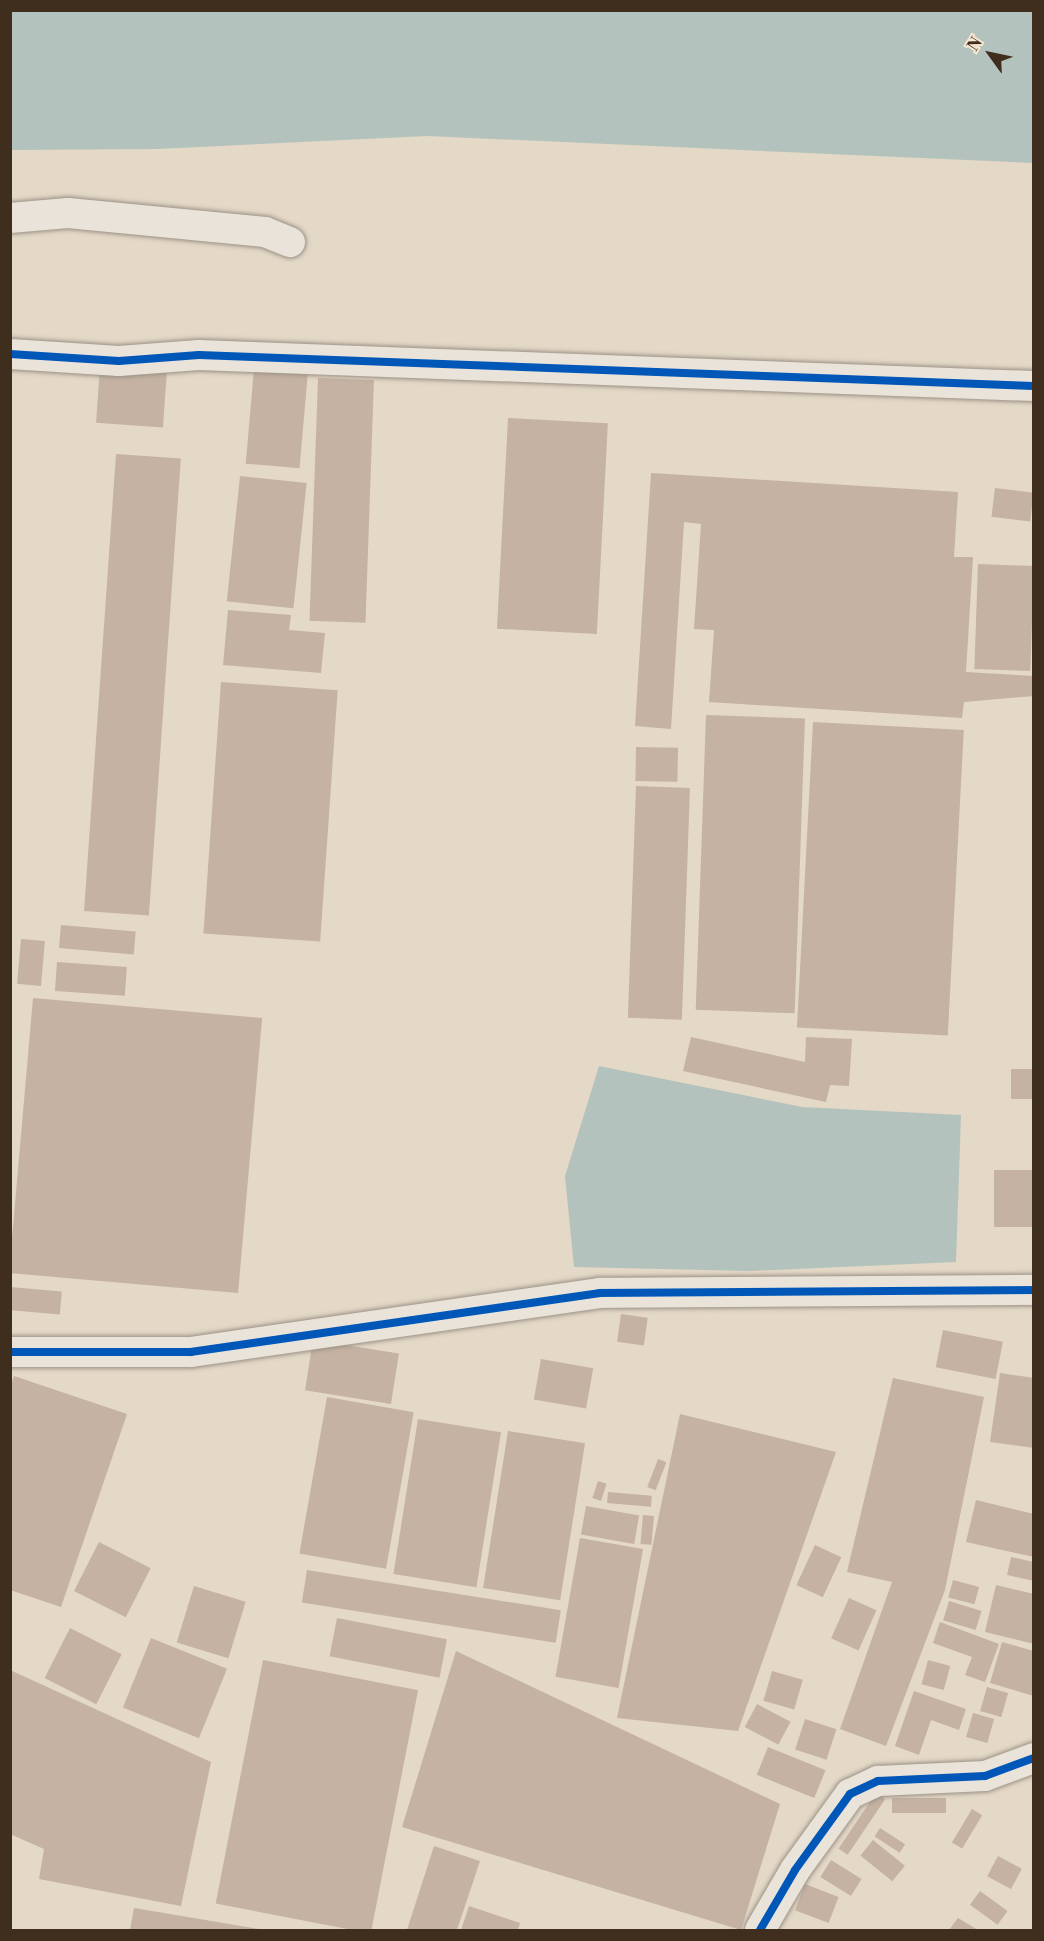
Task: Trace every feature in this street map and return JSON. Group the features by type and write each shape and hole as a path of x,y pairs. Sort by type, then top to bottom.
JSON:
{"street":[{"path":"10,218 69,213 265,232 290,243"},
{"path":"10,354 119,361 199,355 1034,386"},
{"path":"10,1352 191,1352 600,1293 1034,1290"},
{"path":"760,1930 795,1870 850,1794 878,1781 985,1776 1034,1758"}],"shaded area":[{"path":"10,11 1033,11 1033,163 427,136 157,149 11,150"},
{"path":"599,1066 802,1107 961,1115 956,1262 749,1271 574,1267 565,1176"}],"building":[{"path":"100,367 167,372 163,428 96,423"},
{"path":"254,369 308,374 300,468 246,464"},
{"path":"318,378 374,380 365,623 310,621"},
{"path":"508,418 608,423 597,634 497,629"},
{"path":"116,454 181,459 149,915 84,911"},
{"path":"651,473 958,492 954,557 973,557 966,672 1034,676 1034,696 964,702 962,718 709,702 714,630 694,629 701,524 684,522 671,729 635,726"},
{"path":"240,476 307,483 293,608 227,601"},
{"path":"995,488 1034,493 1030,522 991,517"},
{"path":"978,564 1034,566 1030,671 974,669"},
{"path":"228,610 291,615 289,630 325,633 321,673 223,665"},
{"path":"221,682 338,690 320,942 203,933"},
{"path":"706,715 805,718 795,1013 696,1010"},
{"path":"813,722 964,730 948,1035 797,1028"},
{"path":"636,747 678,748 677,782 635,781"},
{"path":"636,786 690,788 682,1020 628,1018"},
{"path":"61,925 136,932 134,954 59,948"},
{"path":"21,939 45,941 41,986 17,984"},
{"path":"57,962 127,967 125,996 55,991"},
{"path":"33,998 262,1018 238,1293 10,1273"},
{"path":"691,1037 805,1062 806,1037 852,1039 849,1086 830,1085 826,1102 683,1071"},
{"path":"1011,1069 1034,1069 1034,1099 1011,1099"},
{"path":"994,1170 1034,1170 1034,1227 994,1227"},
{"path":"10,1287 62,1292 60,1314 10,1310"},
{"path":"621,1314 648,1318 644,1345 617,1342"},
{"path":"943,1330 1003,1342 996,1379 936,1367"},
{"path":"313,1340 399,1354 391,1404 305,1390"},
{"path":"541,1359 593,1368 586,1409 534,1399"},
{"path":"1000,1373 1034,1378 1034,1448 990,1442"},
{"path":"14,1376 127,1414 61,1607 10,1590 10,1388"},
{"path":"893,1378 984,1397 945,1590 886,1746 840,1729 892,1582 847,1572"},
{"path":"327,1397 414,1412 386,1569 299,1554"},
{"path":"680,1414 836,1452 738,1731 617,1718"},
{"path":"418,1419 501,1432 476,1587 393,1574"},
{"path":"508,1431 585,1443 560,1600 483,1588"},
{"path":"658,1459 666,1462 656,1490 647,1487"},
{"path":"598,1481 607,1484 601,1501 592,1498"},
{"path":"608,1492 652,1496 651,1507 607,1503"},
{"path":"976,1500 1034,1514 1034,1557 966,1542"},
{"path":"586,1506 639,1515 634,1544 581,1535"},
{"path":"643,1515 654,1516 651,1545 640,1544"},
{"path":"580,1538 643,1549 619,1688 556,1677"},
{"path":"99,1542 151,1568 126,1617 74,1591"},
{"path":"815,1545 841,1557 823,1597 796,1585"},
{"path":"1011,1557 1034,1562 1034,1581 1007,1575"},
{"path":"307,1570 561,1610 556,1643 302,1603"},
{"path":"953,1580 979,1587 974,1604 948,1597"},
{"path":"996,1585 1034,1594 1034,1644 985,1632"},
{"path":"194,1586 246,1602 228,1658 177,1642"},
{"path":"849,1598 876,1610 859,1650 831,1638"},
{"path":"949,1601 982,1611 976,1630 943,1620"},
{"path":"337,1618 447,1639 440,1678 330,1656"},
{"path":"940,1622 999,1644 985,1682 965,1675 972,1657 933,1643"},
{"path":"70,1628 122,1654 96,1704 45,1678"},
{"path":"151,1638 227,1669 199,1738 123,1708"},
{"path":"1002,1642 1034,1651 1034,1696 990,1683"},
{"path":"456,1651 780,1804 741,1930 402,1827"},
{"path":"263,1660 418,1690 371,1930 352,1930 216,1903"},
{"path":"928,1660 950,1666 944,1690 922,1684"},
{"path":"10,1670 211,1762 181,1906 39,1879 44,1849 10,1834"},
{"path":"772,1671 803,1680 794,1710 763,1701"},
{"path":"987,1687 1008,1693 1001,1717 980,1711"},
{"path":"914,1691 966,1709 959,1730 931,1720 919,1755 895,1746"},
{"path":"757,1704 791,1722 778,1745 745,1727"},
{"path":"973,1713 994,1719 987,1743 966,1737"},
{"path":"805,1719 836,1729 826,1760 795,1749"},
{"path":"768,1747 825,1770 814,1798 757,1775"},
{"path":"876,1793 885,1799 848,1855 839,1849"},
{"path":"892,1798 946,1798 946,1813 892,1813"},
{"path":"972,1809 982,1815 962,1849 952,1842"},
{"path":"880,1828 905,1844 900,1853 875,1836"},
{"path":"873,1840 905,1866 892,1881 860,1856"},
{"path":"434,1846 480,1861 457,1930 407,1930"},
{"path":"998,1856 1022,1869 1011,1889 987,1876"},
{"path":"831,1860 862,1879 851,1896 820,1877"},
{"path":"805,1884 839,1897 829,1923 795,1910"},
{"path":"980,1891 1008,1911 998,1925 970,1905"},
{"path":"469,1906 520,1923 518,1930 461,1930"},
{"path":"134,1908 259,1929 259,1930 130,1930"},
{"path":"958,1918 978,1930 949,1930"}],"cycle path":[{"path":"10,354 119,361 199,355 1034,386"},
{"path":"10,1352 191,1352 600,1293 1034,1290"},
{"path":"760,1930 795,1870 850,1794 878,1781 985,1776 1034,1758"}]}
